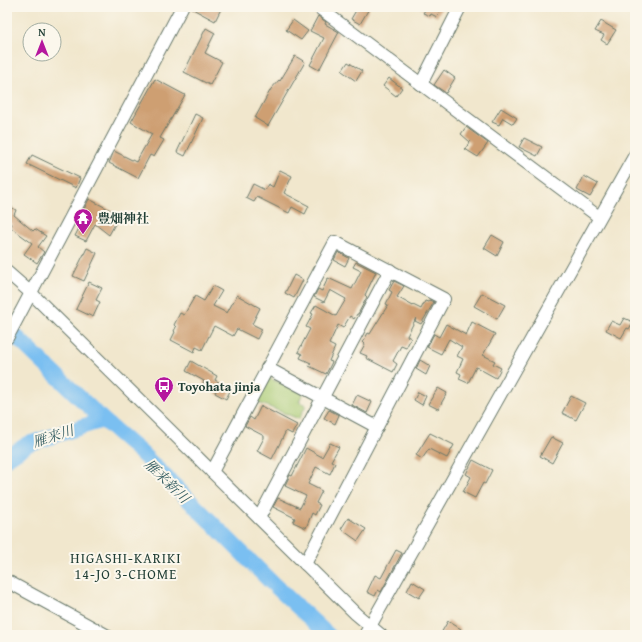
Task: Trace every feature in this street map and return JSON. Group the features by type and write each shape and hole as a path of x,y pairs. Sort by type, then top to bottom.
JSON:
{"street":[{"path":"7,338 182,7"},
{"path":"318,7 599,217"},
{"path":"421,84 460,7"},
{"path":"367,630 635,155"},
{"path":"212,472 335,242 444,299 305,564"},
{"path":"259,518 390,270"},
{"path":"7,272 31,293 259,518 367,630 381,635"},
{"path":"267,368 377,428"},
{"path":"7,581 106,635"}],"green space":[{"path":"266,377 303,392 299,402 306,405 299,419 254,401"}],"building":[{"path":"189,7 222,7 215,21"},
{"path":"358,7 370,7 360,24 351,19"},
{"path":"419,7 442,7 437,17 431,14 430,16 423,13 425,10"},
{"path":"318,16 326,22 325,24 339,32 319,70 310,65 324,38 310,31"},
{"path":"293,20 308,31 301,40 286,30"},
{"path":"601,21 616,30 607,44 601,40 604,35 595,31"},
{"path":"206,28 215,33 205,53 222,62 210,85 184,72"},
{"path":"295,56 305,62 268,126 255,118 271,89 279,80 280,81"},
{"path":"348,62 362,71 356,81 342,71"},
{"path":"444,70 455,78 446,93 434,85"},
{"path":"389,78 402,88 396,96 383,86"},
{"path":"155,79 185,95 160,138 164,140 154,157 150,155 138,178 109,163 114,151 136,162 152,134 131,122"},
{"path":"501,108 517,118 513,124 503,118 499,125 492,122"},
{"path":"195,114 203,118 185,156 177,152"},
{"path":"466,127 488,143 478,157 465,149 470,142 461,134"},
{"path":"524,138 542,147 537,156 519,147"},
{"path":"32,155 80,178 76,188 27,164"},
{"path":"280,170 292,176 284,193 309,206 305,214 292,207 289,213 257,197 254,202 246,198 253,184 265,190 268,184 273,187"},
{"path":"584,176 598,184 590,197 577,190"},
{"path":"89,199 120,215 109,235 95,224 86,241 75,236 85,217 81,215"},
{"path":"7,205 16,210 14,215 33,231 35,229 46,236 38,247 44,252 37,263 24,254 32,243 10,227 12,224 9,223 7,226"},
{"path":"492,235 504,242 497,256 484,248"},
{"path":"87,248 97,253 84,281 73,276"},
{"path":"338,252 349,258 345,266 334,260"},
{"path":"356,262 376,272 365,295 367,297 358,314 354,319 350,316 343,328 338,325 329,344 335,347 329,361 332,362 326,374 309,366 311,363 300,358 302,354 298,352 310,329 306,327 313,314 311,313 316,305 336,316 346,299 330,290 324,302 314,297 318,289 322,291 328,278 352,289 361,271 353,267"},
{"path":"294,275 303,280 294,298 285,293"},
{"path":"394,281 404,286 397,297 413,306 421,309 425,301 428,302 429,300 434,302 421,324 415,321 416,318 407,336 411,338 406,348 401,346 393,361 397,364 393,372 366,358 367,356 360,353 365,344 363,342 368,333 370,334 388,305 386,304 392,292 389,290"},
{"path":"89,282 102,288 96,300 100,302 93,317 76,309"},
{"path":"213,286 222,291 213,306 227,313 237,295 260,308 252,324 262,329 257,339 237,329 233,336 214,326 202,350 196,347 194,352 171,340 176,327 174,325 180,313 184,315 195,296 204,301"},
{"path":"482,293 505,305 497,319 474,306"},
{"path":"624,318 633,322 621,338 606,330 611,321 620,325"},
{"path":"472,322 495,334 483,355 495,361 493,364 501,368 496,378 476,367 468,383 459,379 461,374 457,372 463,359 457,356 462,347 449,339 441,354 427,347 434,334 439,337 446,324 466,335"},
{"path":"420,360 430,366 426,375 416,369"},
{"path":"191,361 217,376 215,380 231,389 226,399 215,393 216,391 203,384 204,381 186,371"},
{"path":"438,388 447,393 438,409 428,404"},
{"path":"418,392 426,396 422,405 414,400"},
{"path":"357,395 372,402 367,413 352,405"},
{"path":"571,396 585,403 576,420 562,413"},
{"path":"261,406 297,425 292,434 286,431 272,459 257,451 264,436 245,426 250,417 254,420"},
{"path":"329,410 339,415 335,424 324,418"},
{"path":"430,433 454,445 447,458 429,449 422,459 416,455"},
{"path":"551,437 563,443 552,463 540,456"},
{"path":"330,443 339,447 331,461 335,463 330,474 316,467 308,484 322,491 316,503 320,505 315,515 312,513 306,528 293,522 295,518 273,507 278,498 300,508 306,496 285,486 286,483 290,475 292,476 306,448 322,457"},
{"path":"473,460 492,470 485,484 483,483 475,498 463,492 471,477 466,474"},
{"path":"348,518 366,529 358,541 341,529"},
{"path":"396,550 402,553 381,592 378,590 375,596 367,592 375,575 381,578"},
{"path":"412,581 425,589 419,598 407,591"},
{"path":"448,621 461,629 458,635 440,635"}],"waterway":[{"name":"雁来新川","path":"7,328 103,420 140,452 271,582 328,635"},
{"name":"雁来川","path":"7,458 28,444 103,420"}],"place":[{"name":"豊畑神社","path":"83,235"},
{"name":"Toyohata jinja","path":"164,403"}],"district":[{"name":"HIGASHI-KARIKI 14-JO 3-CHOME","path":"126,566"}]}
